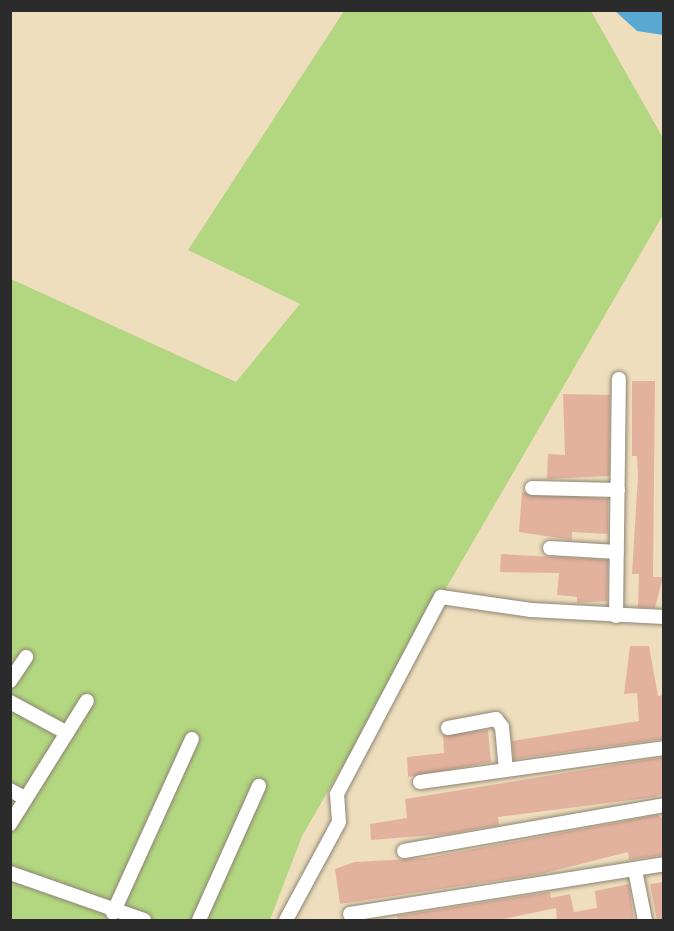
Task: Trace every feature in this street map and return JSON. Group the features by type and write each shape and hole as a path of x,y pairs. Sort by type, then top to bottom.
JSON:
{"street":[{"path":"616,616 619,379"},
{"path":"532,488 618,490"},
{"path":"550,548 617,552"},
{"path":"286,921 339,822 337,794 441,597 616,616 663,617"},
{"path":"10,681 26,657"},
{"path":"10,824 87,701"},
{"path":"10,702 67,733"},
{"path":"448,728 496,719 502,727 506,770"},
{"path":"113,913 192,739"},
{"path":"420,782 663,748"},
{"path":"199,921 259,786"},
{"path":"10,790 26,799"},
{"path":"404,851 663,805"},
{"path":"350,914 663,864"},
{"path":"635,870 645,921"},
{"path":"10,873 113,913 144,921"}],"green space":[{"path":"344,11 591,11 663,138 663,215 302,836 270,920 11,920 11,279 236,382 300,304 188,250"}],"water":[{"path":"615,11 663,11 663,35 637,31"}],"building":[{"path":"632,381 655,381 653,577 663,577 655,608 638,607 639,574 632,574 638,475 637,456 632,456"},
{"path":"563,394 610,395 609,476 547,479 548,454 565,455"},
{"path":"522,492 608,499 608,534 572,532 572,540 519,532"},
{"path":"501,554 608,560 607,601 577,603 577,597 557,595 559,573 500,572"},
{"path":"630,646 649,646 658,696 663,695 663,739 514,759 512,741 639,721 637,693 624,694"},
{"path":"488,730 491,762 408,777 407,757 444,753 443,735"},
{"path":"663,757 663,794 655,797 498,817 499,825 447,834 371,840 370,824 407,818 405,799"},
{"path":"657,815 663,818 663,855 629,860 628,852 541,874 340,904 335,869 355,862 426,858"},
{"path":"663,882 663,921 657,921 650,884"},
{"path":"629,884 634,921 557,921 556,908 493,921 398,921 397,916 550,892 551,898 570,894 574,912 597,908 595,891"}]}
